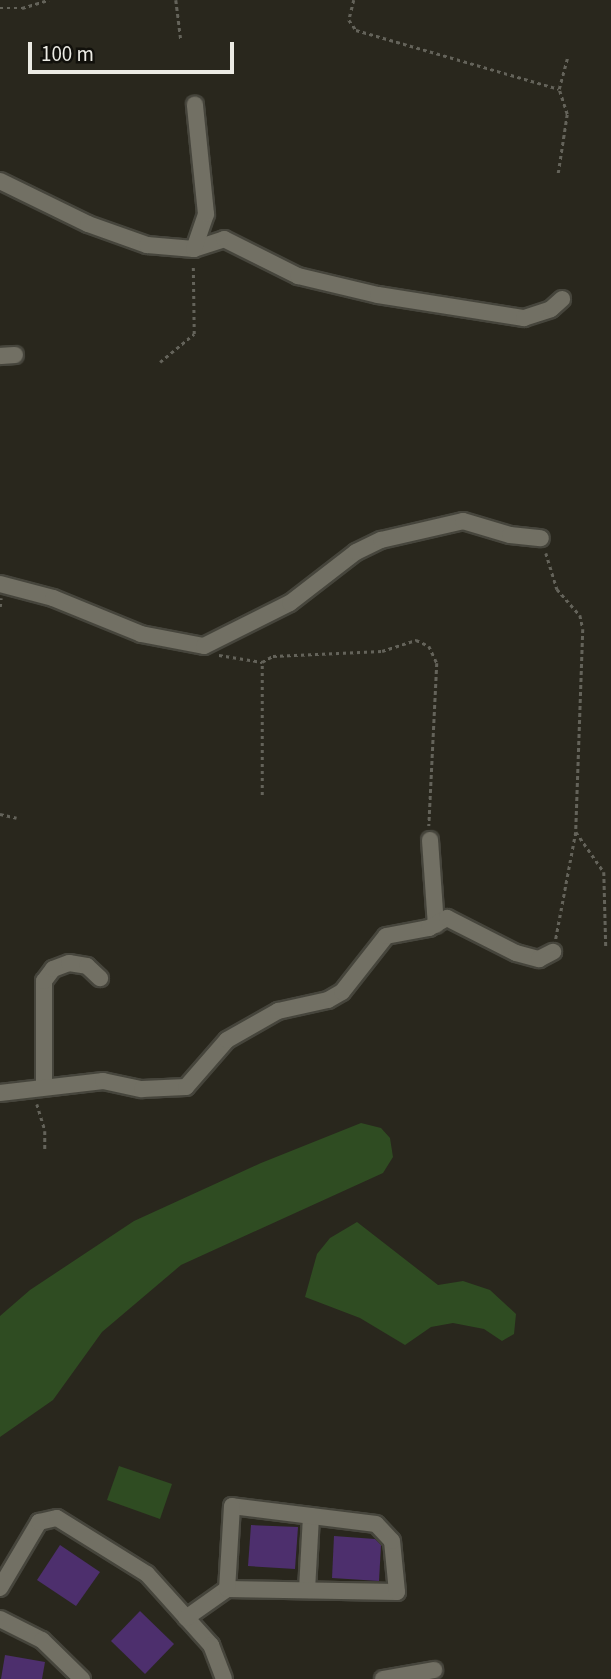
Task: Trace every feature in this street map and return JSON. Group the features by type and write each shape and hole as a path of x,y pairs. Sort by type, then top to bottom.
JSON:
{"street":[{"path":"194,249 206,214 195,105"},
{"path":"0,181 88,224 147,245 194,249 224,239 298,276 495,317 538,315 562,299"},
{"path":"0,583 54,598 141,634 190,645 211,645 290,603 356,552 381,540 463,520 510,536 541,538"},
{"path":"430,840 436,925"},
{"path":"0,1093 41,1085 103,1081 142,1089 186,1087 227,1040 278,1011 328,1000 342,992 386,936 436,925 453,918 516,953 540,959 553,952"},
{"path":"41,1085 44,981 53,969 69,963 87,966 100,978"},
{"path":"186,1618 228,1589 397,1592 392,1541 382,1528 232,1506 228,1589"},
{"path":"307,1590 311,1516"},
{"path":"0,1588 39,1522 52,1517 147,1574 211,1645 224,1679"},
{"path":"0,1619 42,1640 82,1679"},
{"path":"383,1679 434,1670"}],"path":[{"path":"0,8 49,0"},
{"path":"176,0 181,40"},
{"path":"354,0 349,20 356,30 559,89"},
{"path":"558,173 567,114 559,89 568,55"},
{"path":"160,362 194,334 194,249"},
{"path":"541,538 557,589 583,622 576,832 553,952"},
{"path":"211,645 225,659 262,662 273,656 382,651 416,640 429,646 437,663 430,840"},
{"path":"262,662 262,795"},
{"path":"0,814 17,818"},
{"path":"576,832 604,872 606,946"},
{"path":"41,1085 45,1151"}],"green space":[{"path":"361,1123 381,1128 390,1138 393,1157 383,1173 181,1265 102,1332 53,1400 0,1437 0,1316 30,1290 134,1221 261,1163"},
{"path":"357,1222 438,1285 463,1281 490,1290 516,1314 514,1334 502,1341 484,1329 453,1323 431,1327 405,1345 360,1318 305,1297 317,1254 330,1238"},
{"path":"119,1466 172,1484 160,1519 107,1500"}],"building":[{"path":"251,1525 298,1527 295,1569 248,1566"},
{"path":"334,1536 375,1539 381,1545 379,1581 332,1578"},
{"path":"60,1545 100,1572 76,1606 37,1580"},
{"path":"140,1611 174,1644 145,1674 111,1641"},
{"path":"5,1655 45,1662 42,1679 1,1679"}]}
